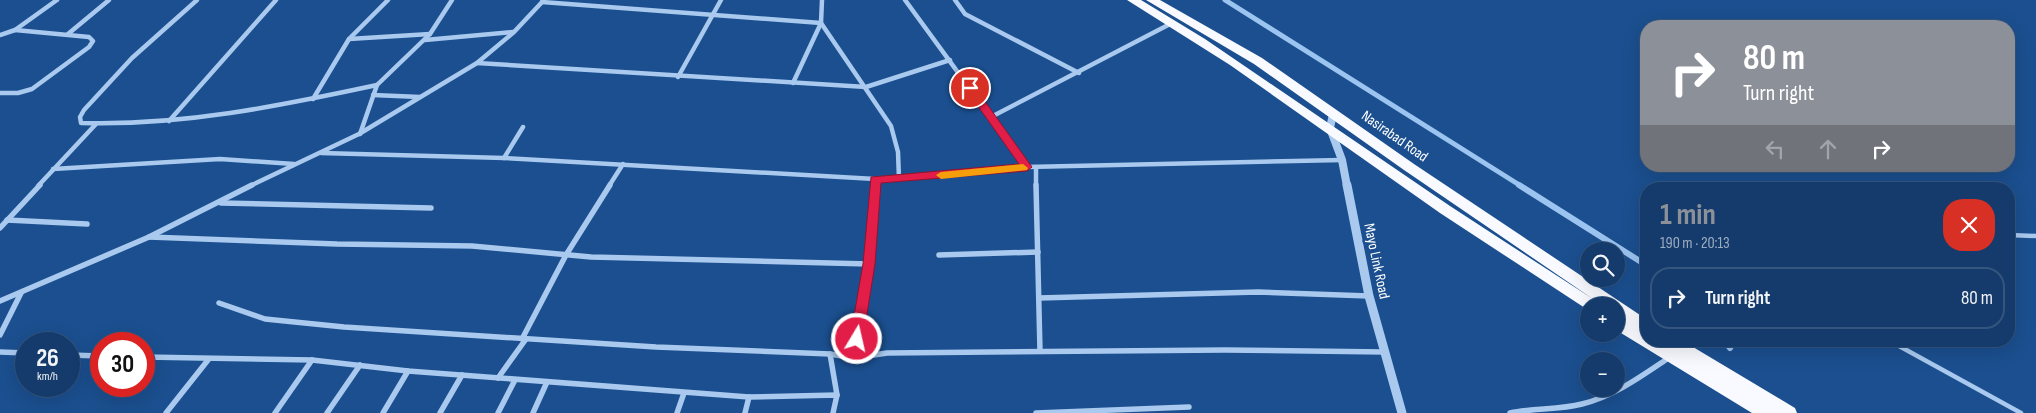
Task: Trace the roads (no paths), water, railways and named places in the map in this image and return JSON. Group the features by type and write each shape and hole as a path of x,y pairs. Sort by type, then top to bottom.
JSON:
{"highway":[{"name":"Nasirabad Road","path":"1133,0 1172,22 1330,128 1399,178 1580,297"},
{"name":"Nasirabad Road","path":"1152,0 1258,61 1601,297"},
{"name":"Nasirabad Road","path":"1625,313 1640,322"},
{"path":"1625,328 1640,337"},
{"path":"1670,349 1766,413"},
{"path":"1670,349 1789,413"}],"street":[{"path":"15,30 57,0"},
{"path":"68,34 109,0"},
{"path":"197,0 132,58 84,110 80,117 81,123 169,121 243,114 376,85 425,40 452,0"},
{"path":"169,121 276,0"},
{"path":"313,99 349,39 388,0"},
{"path":"678,77 721,0"},
{"path":"793,83 821,24 822,0"},
{"path":"906,0 1027,167"},
{"path":"955,0 965,14 1079,73"},
{"path":"0,301 149,237 294,164 359,134 477,63 514,32 543,1 821,24 891,126 898,141 900,179"},
{"path":"991,117 1079,73 1172,22"},
{"path":"0,34 15,30 89,36 93,41 89,47 32,89 18,93 0,93"},
{"path":"425,40 514,32"},
{"path":"349,39 430,34"},
{"path":"477,63 678,77 866,87 950,60"},
{"path":"359,134 376,85"},
{"path":"373,95 420,97"},
{"path":"1330,128 1334,114"},
{"path":"0,228 96,124"},
{"path":"504,158 523,127"},
{"name":"Mayo Link Road","path":"1330,128 1342,160 1369,296 1402,413"},
{"path":"321,153 504,158 875,179 900,179 1027,167 1342,160"},
{"path":"53,170 220,159 294,164"},
{"path":"498,378 524,339 566,255 623,164"},
{"path":"1036,167 1040,351"},
{"path":"854,358 869,264 875,179"},
{"path":"218,203 430,208"},
{"path":"7,220 88,224"},
{"path":"149,237 327,244 472,246 566,255 869,264"},
{"path":"939,255 1038,252"},
{"path":"1039,298 1258,292 1369,296"},
{"path":"0,335 21,293"},
{"path":"218,303 265,319 344,327 524,339 830,354 854,358 887,353 1040,351 1225,350 1385,352"},
{"path":"1510,413 1567,407 1593,402 1614,394 1630,384 1670,349"},
{"path":"0,352 15,353"},
{"path":"830,354 837,395 833,413"},
{"path":"155,358 208,360 312,360 408,371 749,397 837,395"},
{"path":"166,413 208,360"},
{"path":"275,413 312,360"},
{"path":"328,413 360,365"},
{"path":"383,413 408,371"},
{"path":"440,413 462,375"},
{"path":"498,413 515,380"},
{"path":"533,413 548,382"},
{"path":"677,413 684,393"},
{"path":"745,413 749,397"},
{"path":"1036,413 1189,407"}],"lane":[{"path":"2015,235 2036,236"},
{"path":"1901,347 2021,413"}],"waterway":[{"path":"1225,0 1521,186"},
{"path":"1519,185 1640,261"}]}
